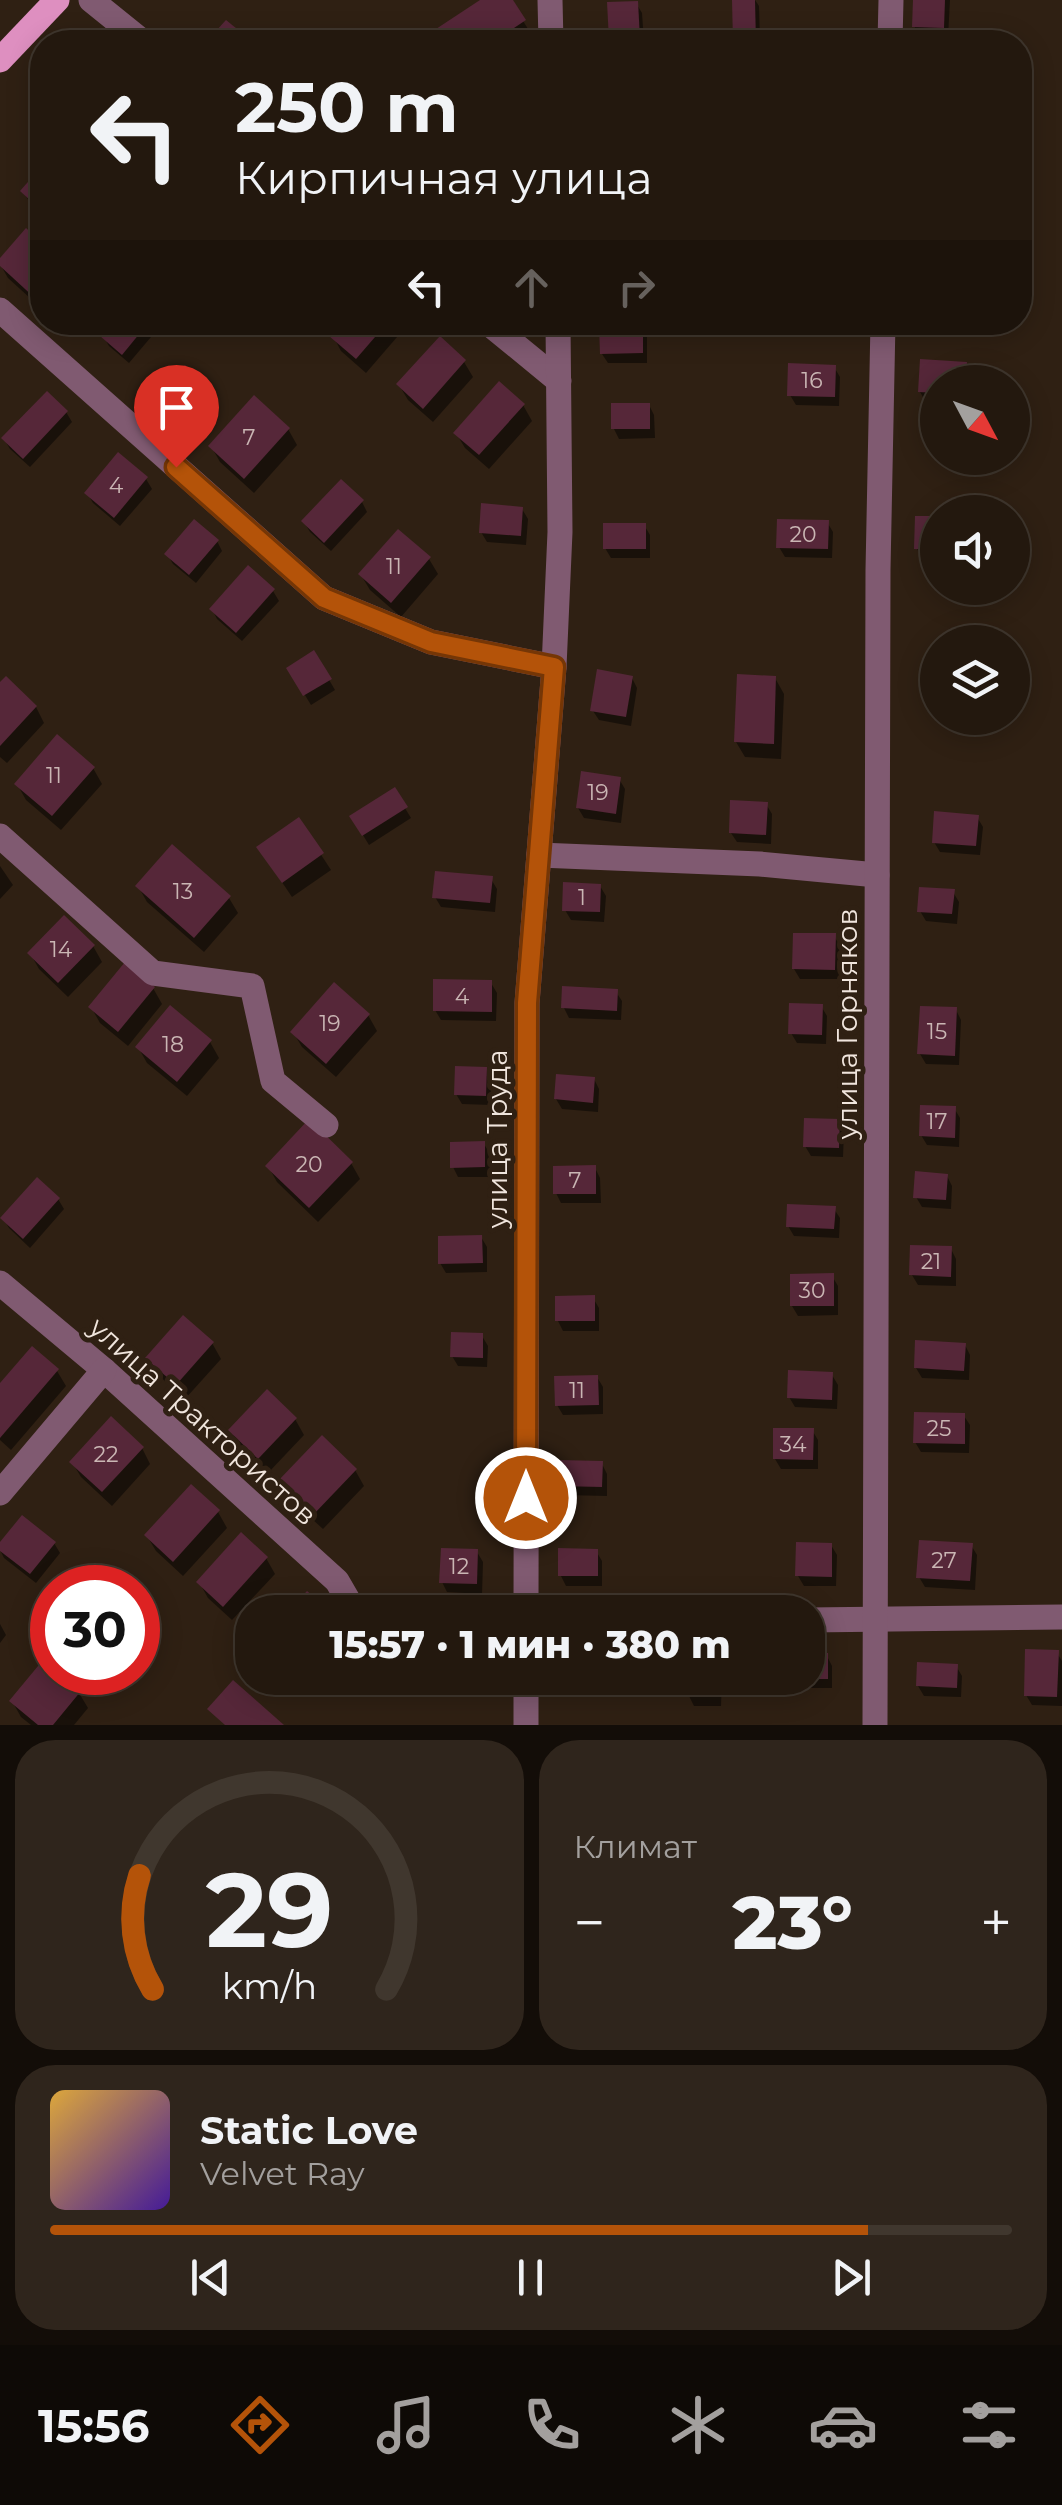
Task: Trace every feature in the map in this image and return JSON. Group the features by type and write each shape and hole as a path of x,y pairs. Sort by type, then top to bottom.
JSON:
{"main road":[{"path":"0,60 58,0"}],"street":[{"path":"550,0 551,30"},
{"path":"890,0 890,30"},
{"path":"99,6 128,30"},
{"path":"0,310 324,598 431,642 554,667"},
{"path":"503,335 560,382"},
{"name":"улица Труда","path":"526,1595 527,1003 554,667 560,532 558,335"},
{"name":"улица Горняков","path":"875,1725 878,570 883,335"},
{"path":"0,836 154,974 252,986 273,1080 326,1124"},
{"path":"539,855 760,864 877,875"},
{"name":"улица Трактористов","path":"0,1282 104,1370 337,1581 345,1595"},
{"path":"0,1494 104,1370"},
{"path":"825,1620 1062,1617"},
{"path":"526,1695 526,1725"}],"building":[{"path":"480,0 513,0 526,20 511,30 436,29"},
{"path":"732,0 755,0 756,30 733,30"},
{"path":"913,0 945,0 944,28 912,27"},
{"path":"638,1 640,30 608,30 607,2"},
{"path":"226,20 238,30 217,30"},
{"path":"30,180 30,200 20,191"},
{"path":"26,228 30,232 30,294 0,266 0,258"},
{"path":"101,335 138,335 122,355"},
{"path":"330,335 377,335 356,359"},
{"path":"599,335 643,335 643,353 600,354"},
{"path":"440,336 466,360 423,409 396,384"},
{"path":"920,359 967,362 920,365 918,392"},
{"path":"788,363 836,365 835,397 787,396"},
{"path":"185,365 208,385 184,411 161,392"},
{"path":"499,381 525,404 479,455 453,433"},
{"path":"47,391 68,411 23,459 1,438"},
{"path":"254,395 290,428 244,479 208,446"},
{"path":"611,403 650,403 650,429 611,429"},
{"path":"118,452 148,477 114,518 84,493"},
{"path":"341,479 364,500 324,543 301,521"},
{"path":"481,503 523,507 521,536 479,533"},
{"path":"915,516 920,516 920,549 914,549"},
{"path":"194,519 219,540 189,575 164,554"},
{"path":"777,519 829,520 828,549 776,548"},
{"path":"603,523 646,523 646,549 603,549"},
{"path":"398,529 431,557 391,603 358,574"},
{"path":"248,565 275,589 236,633 209,609"},
{"path":"314,650 332,679 303,696 286,668"},
{"path":"597,669 633,676 626,717 590,711"},
{"path":"737,674 776,676 774,744 734,742"},
{"path":"6,676 37,706 0,746 0,682"},
{"path":"57,734 95,767 52,816 14,784"},
{"path":"581,771 621,777 616,814 576,808"},
{"path":"395,787 408,807 362,836 349,816"},
{"path":"730,800 768,802 766,835 729,833"},
{"path":"934,811 979,815 976,846 932,843"},
{"path":"299,817 324,853 282,883 256,847"},
{"path":"172,844 231,896 194,938 135,886"},
{"path":"435,871 493,876 490,903 432,898"},
{"path":"563,882 601,884 600,912 562,911"},
{"path":"919,887 955,889 952,914 917,912"},
{"path":"64,915 95,945 58,983 27,953"},
{"path":"793,933 836,933 835,970 792,969"},
{"path":"125,962 155,987 118,1032 88,1007"},
{"path":"433,979 492,980 492,1012 433,1011"},
{"path":"334,982 370,1014 326,1064 290,1032"},
{"path":"562,986 618,989 617,1011 561,1008"},
{"path":"789,1003 823,1004 822,1035 788,1034"},
{"path":"170,1005 212,1040 177,1082 135,1047"},
{"path":"920,1006 957,1007 955,1056 917,1054"},
{"path":"455,1066 487,1067 486,1096 454,1095"},
{"path":"556,1074 595,1077 593,1103 554,1099"},
{"path":"920,1105 956,1106 955,1138 919,1136"},
{"path":"804,1118 840,1119 839,1148 803,1147"},
{"path":"309,1119 353,1162 309,1208 265,1166"},
{"path":"485,1141 485,1167 450,1168 450,1142"},
{"path":"596,1165 596,1194 553,1194 553,1166"},
{"path":"915,1171 948,1174 946,1200 913,1198"},
{"path":"37,1177 60,1198 23,1239 0,1218"},
{"path":"787,1204 836,1206 834,1229 786,1227"},
{"path":"482,1235 483,1263 438,1264 438,1236"},
{"path":"910,1245 952,1246 951,1277 909,1275"},
{"path":"834,1273 834,1306 790,1306 790,1274"},
{"path":"595,1295 595,1321 555,1321 555,1296"},
{"path":"183,1315 214,1342 176,1385 145,1358"},
{"path":"451,1332 483,1333 483,1358 450,1357"},
{"path":"915,1340 966,1343 964,1371 914,1368"},
{"path":"32,1346 59,1369 0,1438 0,1383"},
{"path":"788,1370 833,1372 832,1400 787,1398"},
{"path":"598,1375 599,1405 555,1406 554,1376"},
{"path":"267,1389 297,1418 258,1459 228,1430"},
{"path":"914,1412 965,1413 965,1444 913,1443"},
{"path":"111,1416 144,1447 102,1492 69,1462"},
{"path":"773,1428 814,1428 813,1460 773,1459"},
{"path":"322,1435 357,1469 313,1515 277,1482"},
{"path":"557,1460 603,1461 602,1487 556,1486"},
{"path":"191,1484 220,1510 173,1562 144,1535"},
{"path":"22,1515 56,1542 37,1565 30,1565 30,1574 0,1551 0,1542"},
{"path":"241,1532 268,1557 223,1607 196,1582"},
{"path":"919,1540 973,1543 970,1581 916,1578"},
{"path":"796,1542 832,1543 832,1577 795,1576"},
{"path":"441,1548 478,1549 477,1584 439,1583"},
{"path":"558,1548 598,1549 598,1576 558,1576"},
{"path":"1025,1649 1059,1650 1057,1697 1024,1696"},
{"path":"825,1653 828,1653 825,1679"},
{"path":"917,1662 958,1664 957,1688 916,1686"},
{"path":"30,1676 30,1695 78,1695 53,1725 38,1725 9,1701"},
{"path":"233,1680 235,1695 250,1695 284,1725 225,1725 207,1709"}],"route":[{"path":"176,467 324,598 431,642 554,667 527,1003 526,1498"}]}
